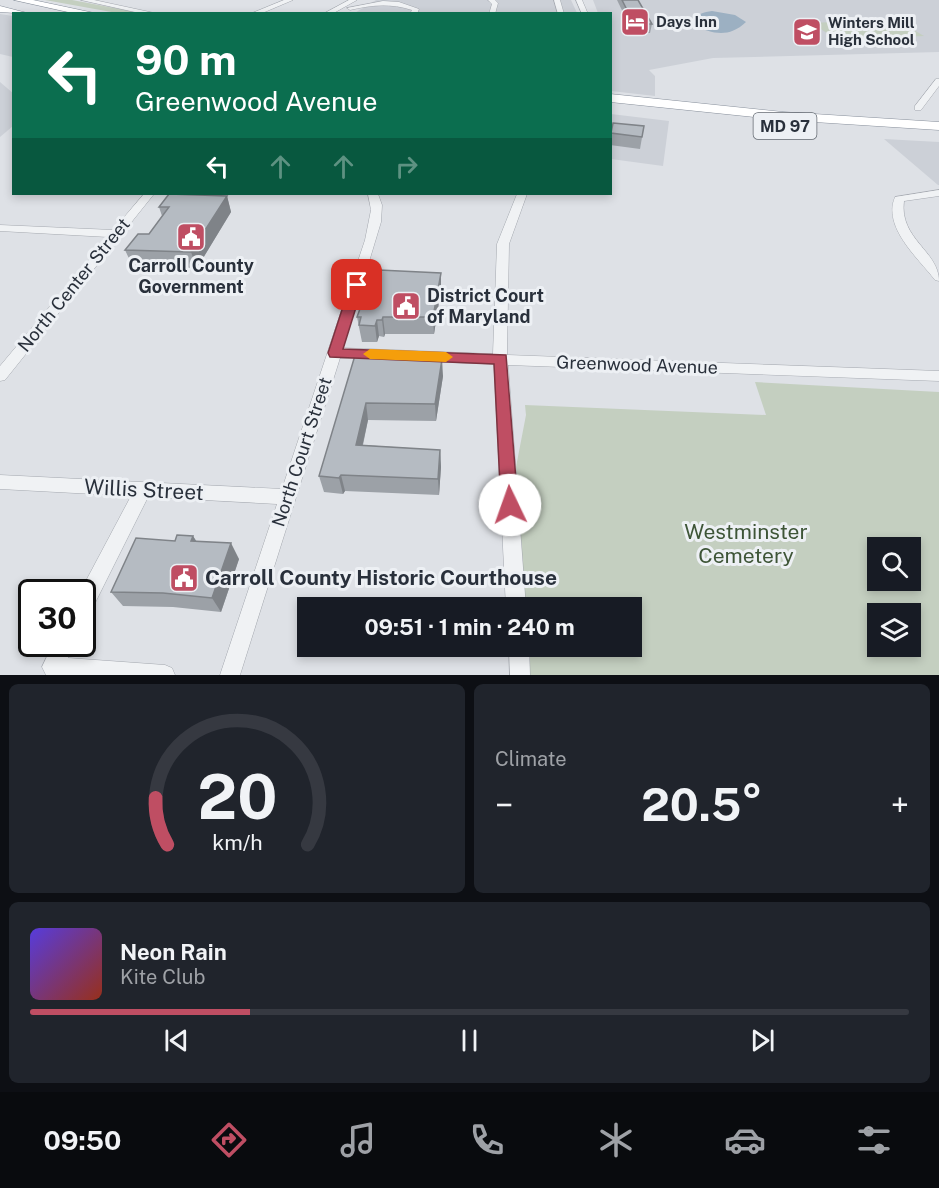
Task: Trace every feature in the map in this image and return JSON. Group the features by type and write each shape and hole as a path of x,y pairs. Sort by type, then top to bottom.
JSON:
{"highway":[{"path":"18,0 46,9"},
{"path":"35,0 46,9"},
{"path":"0,5 75,12"},
{"path":"0,5 21,12"},
{"path":"0,5 54,12"},
{"name":"MD 97","path":"612,98 783,116 939,126"},
{"name":"MD 97","path":"612,109 815,128 939,136"}],"street":[{"path":"84,0 146,12"},
{"path":"258,12 290,0"},
{"path":"329,10 340,3 354,0"},
{"path":"343,12 363,0"},
{"path":"350,8 369,3 391,2 414,11"},
{"path":"918,108 939,81"},
{"path":"939,193 899,199 897,214 910,239 939,277"},
{"name":"North Center Street","path":"0,376 148,195"},
{"name":"North Court Street","path":"230,675 372,236 377,202 374,195"},
{"path":"515,597 499,339 503,244 510,220 522,195"},
{"path":"0,228 116,234"},
{"name":"Greenwood Avenue","path":"335,353 939,376"},
{"name":"Willis Street","path":"0,482 288,497"},
{"path":"96,581 143,489"},
{"path":"57,657 52,667 154,675"},
{"path":"519,657 520,675"}],"shaded area":[{"path":"376,0 571,0 577,12 356,12"},
{"name":"Winters Mill High School","path":"593,0 939,0 939,52 713,58 649,70 655,76 655,96 612,91 612,12 598,12"},
{"path":"0,14 12,16 12,57 0,54"},
{"path":"0,82 12,92 12,127 0,137"},
{"path":"612,114 669,121 663,166 612,159"},
{"path":"884,139 939,142 939,185 938,185"}],"green space":[{"path":"45,0 72,0 136,12 111,12"},
{"path":"895,19 924,36 837,40 812,23"},
{"name":"Westminster Cemetery","path":"755,382 939,392 939,675 527,675 526,657 642,657 642,597 523,597 516,467 526,415 525,405 766,415"}],"water":[{"path":"712,11 735,15 746,22 726,33 707,31 694,26 692,21 696,17"}],"building":[{"path":"622,0 638,0 652,24 634,24"},
{"path":"613,123 644,126 642,137 612,133"},
{"path":"168,195 227,196 191,252 125,250 138,234 149,234 169,207 159,207"},
{"path":"379,270 441,273 433,317 383,317 382,320 377,320 375,326 359,325 361,317 357,317 361,306 365,306"},
{"path":"356,352 378,353 377,356 442,359 435,404 366,403 356,445 440,450 438,479 319,476"},
{"name":"Carroll County Historic Courthouse","path":"177,535 193,536 191,541 231,543 212,598 163,593 111,592 136,538 175,541"}],"slow traffic":[{"path":"370,354 446,357"}],"place":[{"name":"Days Inn","path":"635,22"},
{"name":"Winters Mill High School","path":"807,32"},
{"name":"Carroll County Government","path":"191,237"},
{"name":"District Court of Maryland","path":"406,306"},
{"name":"Carroll County Historic Courthouse","path":"184,578"}],"route":[{"path":"357,285 335,353 501,359 510,505"}]}
